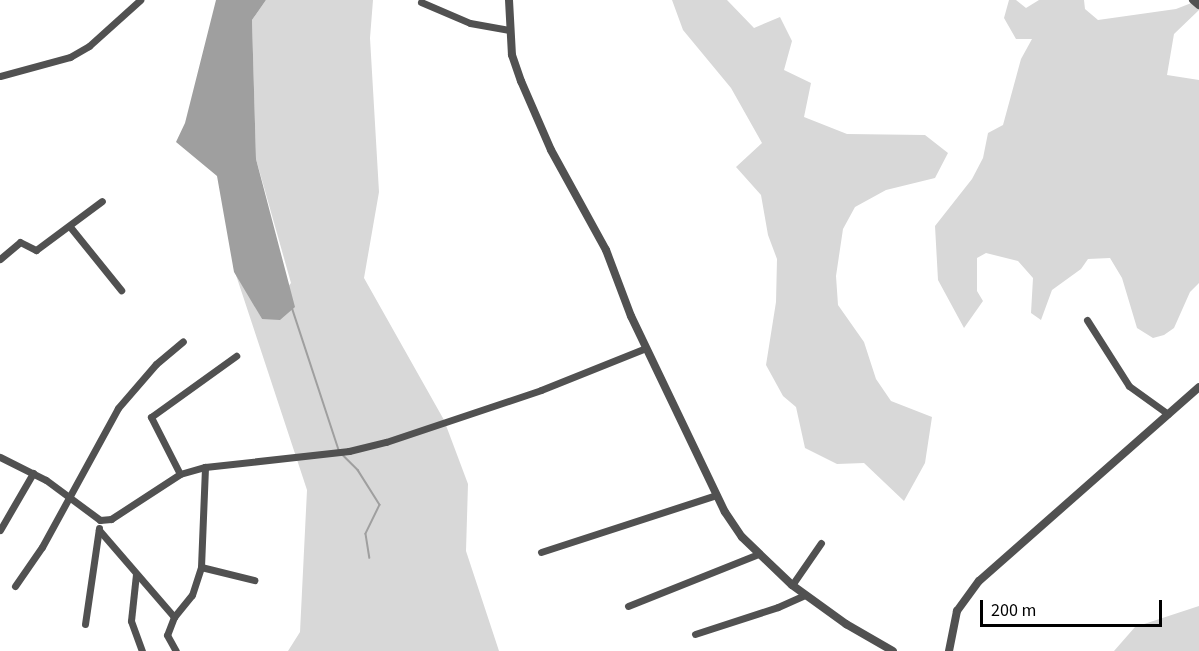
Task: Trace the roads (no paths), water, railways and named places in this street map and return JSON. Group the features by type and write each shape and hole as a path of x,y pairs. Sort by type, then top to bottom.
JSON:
{"street":[{"path":"0,76 70,57 98,38 140,0"},
{"path":"509,0 509,30 521,81 551,150 606,250 646,348 716,495 742,537 792,585 893,651"},
{"path":"1193,0 1199,5"},
{"path":"421,2 470,23 509,30"},
{"path":"0,259 20,242 36,250 70,228 102,201"},
{"path":"70,228 121,290"},
{"path":"1087,320 1129,386 1168,414"},
{"path":"15,586 42,547 118,408 156,364 183,340"},
{"path":"100,520 119,515 180,474 205,467 349,451 386,442 541,390 646,348"},
{"path":"180,474 151,417 236,356"},
{"path":"949,651 957,611 980,580 1199,387"},
{"path":"0,458 33,473 100,520"},
{"path":"176,651 167,635 174,617 192,595 201,567 205,467"},
{"path":"0,530 33,473"},
{"path":"541,552 716,495"},
{"path":"85,624 100,520"},
{"path":"99,530 174,617"},
{"path":"792,585 821,543"},
{"path":"628,606 759,554"},
{"path":"201,567 254,580"},
{"path":"136,574 131,621 142,651"},
{"path":"695,634 805,595"}],"waterway":[{"path":"292,307 339,450"},
{"path":"342,454 358,470 380,505 366,534 370,558"}]}
